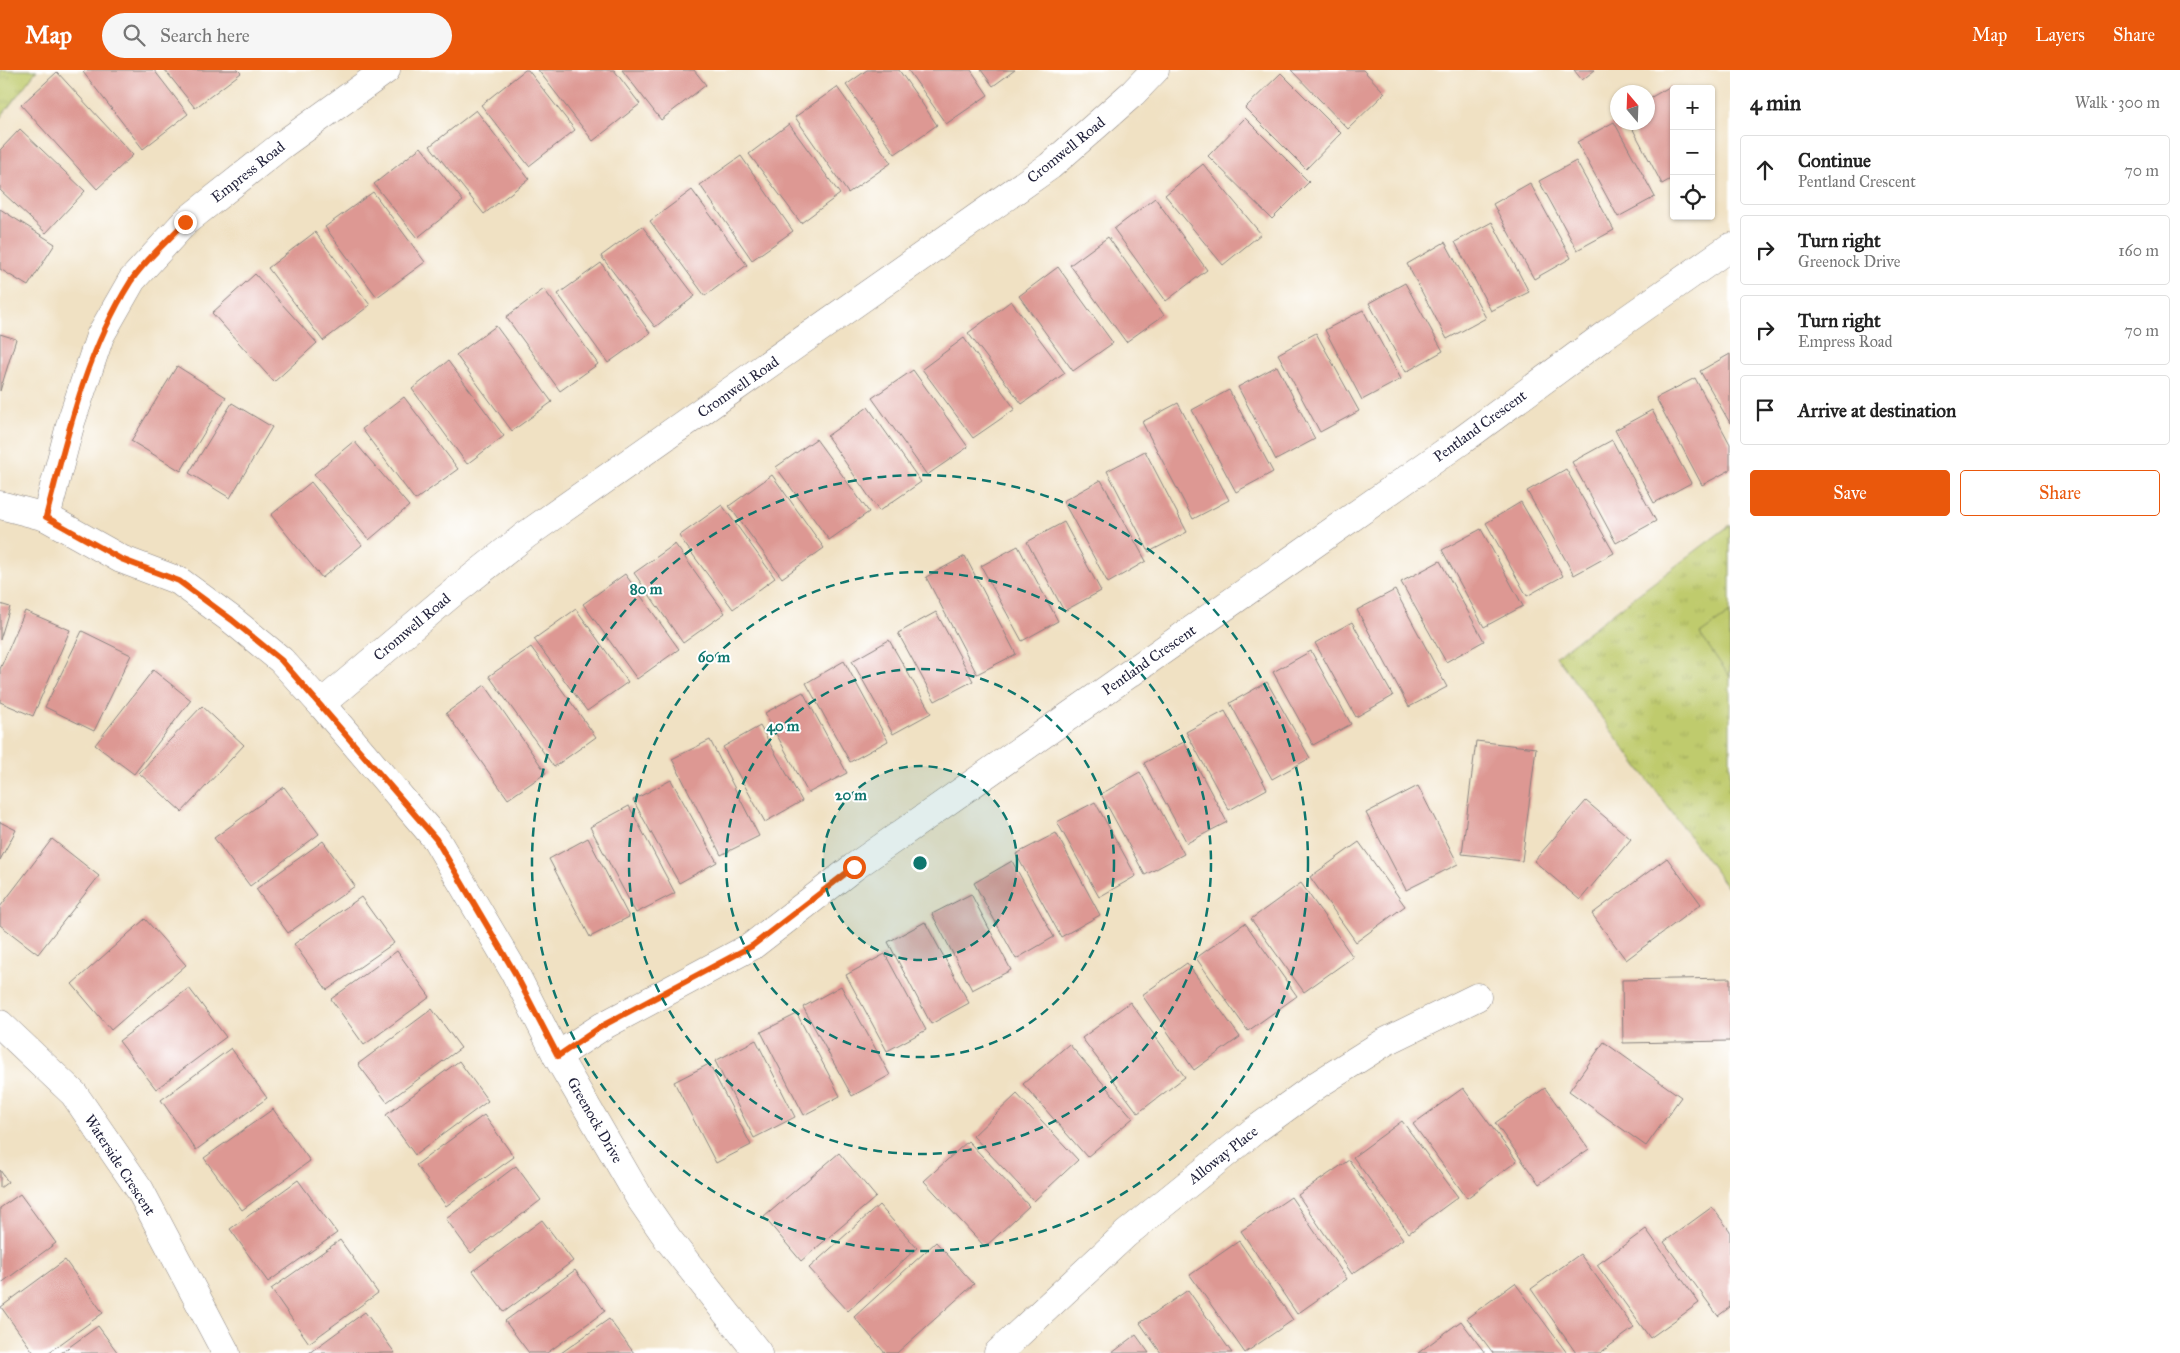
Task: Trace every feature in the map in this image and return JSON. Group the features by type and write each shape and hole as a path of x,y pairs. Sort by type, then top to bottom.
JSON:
{"street":[{"name":"Empress Road","path":"46,517 71,422 100,336 132,280 185,222 282,145 386,70"},
{"name":"Cromwell Road","path":"321,704 449,596 526,535 1050,166 1134,93 1155,70"},
{"name":"Pentland Crescent","path":"558,1056 602,1026 752,946 854,867 1461,441 1609,332 1730,247"},
{"name":"Greenock Drive","path":"0,505 46,517 121,559 179,581 232,620 281,660 321,704 436,839 515,973 558,1056 639,1197 668,1239 758,1353"},
{"name":"Alloway Place","path":"998,1353 1126,1234 1255,1130 1317,1085 1385,1042 1478,997"},
{"name":"Waterside Crescent","path":"0,1024 74,1094 140,1190 226,1353"}],"green space":[{"path":"0,70 37,70 0,118"},
{"path":"1730,525 1730,891 1556,656"},
{"path":"1730,613 1730,677 1700,634"}],"building":[{"path":"86,70 154,70 188,114 143,149 83,72"},
{"path":"165,70 238,70 241,73 195,108"},
{"path":"525,70 528,70 575,130 529,166 481,105"},
{"path":"538,70 614,70 640,104 593,141"},
{"path":"622,70 694,70 706,85 661,120"},
{"path":"867,70 899,70 937,125 895,154 846,85"},
{"path":"908,70 971,70 988,95 946,124"},
{"path":"981,70 1015,70 993,86"},
{"path":"1291,70 1363,70 1385,93 1348,129"},
{"path":"1574,70 1595,70 1582,80"},
{"path":"57,72 133,155 97,189 21,105"},
{"path":"1281,73 1341,133 1306,169 1245,108"},
{"path":"837,87 891,163 848,193 795,117"},
{"path":"1670,87 1670,179 1662,184 1633,130 1655,130 1655,95"},
{"path":"476,110 529,179 484,214 430,146"},
{"path":"1245,118 1309,182 1272,219 1208,156"},
{"path":"789,124 840,194 801,223 749,154"},
{"path":"1610,124 1610,130 1618,130 1655,197 1618,217 1577,142"},
{"path":"20,129 85,191 46,233 0,190 0,150"},
{"path":"421,147 463,201 417,238 374,184"},
{"path":"741,156 793,231 752,260 700,185"},
{"path":"1576,161 1614,230 1577,250 1539,181"},
{"path":"1203,164 1261,234 1223,265 1165,195"},
{"path":"1530,183 1571,258 1534,279 1493,204"},
{"path":"692,190 747,265 705,296 650,221"},
{"path":"373,192 425,262 377,297 325,227"},
{"path":"1155,198 1207,270 1166,301 1114,229"},
{"path":"0,209 55,244 28,286 0,269"},
{"path":"1492,222 1529,292 1491,311 1455,242"},
{"path":"642,226 695,296 655,327 601,256"},
{"path":"315,232 370,305 323,341 268,268"},
{"path":"1108,237 1164,315 1126,342 1070,265"},
{"path":"1445,242 1486,318 1447,339 1407,264"},
{"path":"601,263 650,333 608,363 558,294"},
{"path":"1058,267 1113,343 1073,371 1019,296"},
{"path":"255,274 317,343 274,382 212,313"},
{"path":"1405,283 1443,351 1406,372 1369,303"},
{"path":"544,289 598,364 560,391 506,317"},
{"path":"1011,301 1065,373 1022,404 968,333"},
{"path":"1363,310 1401,379 1362,400 1325,330"},
{"path":"496,326 552,402 512,431 456,355"},
{"path":"1316,333 1359,411 1320,432 1278,354"},
{"path":"0,334 16,339 0,391"},
{"path":"964,338 1015,409 973,438 922,369"},
{"path":"1730,354 1730,423 1700,371"},
{"path":"448,361 504,436 467,464 412,389"},
{"path":"177,366 226,397 181,471 131,441"},
{"path":"1277,366 1315,439 1276,460 1238,387"},
{"path":"913,370 968,447 927,475 872,398"},
{"path":"1695,378 1730,444 1730,470 1702,485 1656,398"},
{"path":"1229,390 1273,472 1236,492 1192,410"},
{"path":"404,397 458,469 415,500 362,429"},
{"path":"232,403 272,427 230,498 189,473"},
{"path":"1178,403 1229,500 1193,519 1142,422"},
{"path":"868,407 921,482 879,511 827,436"},
{"path":"1652,410 1691,483 1654,503 1615,430"},
{"path":"816,439 869,512 829,540 776,467"},
{"path":"1612,440 1656,521 1616,543 1572,462"},
{"path":"354,441 409,506 369,540 314,474"},
{"path":"1145,451 1187,532 1149,552 1107,471"},
{"path":"1566,469 1614,553 1574,575 1527,491"},
{"path":"772,475 824,548 782,578 729,506"},
{"path":"1101,480 1146,561 1108,583 1063,501"},
{"path":"311,482 362,545 322,578 271,515"},
{"path":"1521,502 1563,576 1527,596 1486,523"},
{"path":"722,505 775,578 733,609 679,536"},
{"path":"1064,522 1101,591 1064,611 1027,542"},
{"path":"1481,529 1523,606 1484,627 1442,550"},
{"path":"675,544 725,613 683,643 634,573"},
{"path":"1018,546 1058,621 1022,641 981,566"},
{"path":"965,556 1016,654 977,674 926,577"},
{"path":"1440,561 1484,641 1446,662 1401,582"},
{"path":"625,574 679,649 637,679 583,604"},
{"path":"1395,590 1447,687 1409,707 1357,610"},
{"path":"0,604 10,607 0,640"},
{"path":"576,609 628,682 587,711 534,639"},
{"path":"25,611 70,630 33,716 0,702 0,669"},
{"path":"936,612 973,681 935,701 898,633"},
{"path":"1352,622 1393,696 1356,717 1315,643"},
{"path":"82,631 131,655 94,731 45,707"},
{"path":"889,640 931,713 893,734 852,661"},
{"path":"531,647 596,737 554,767 489,676"},
{"path":"1311,651 1351,724 1313,745 1273,672"},
{"path":"844,661 888,741 850,762 806,683"},
{"path":"153,670 191,700 134,774 95,745"},
{"path":"1267,682 1310,758 1272,779 1230,703"},
{"path":"485,685 546,773 508,799 446,713"},
{"path":"803,692 847,773 808,793 765,713"},
{"path":"202,706 244,745 182,812 139,773"},
{"path":"1225,711 1267,789 1229,810 1186,732"},
{"path":"760,726 802,801 765,822 723,747"},
{"path":"710,740 759,836 721,855 672,759"},
{"path":"1476,741 1536,748 1522,861 1462,854"},
{"path":"1184,742 1227,822 1187,843 1144,763"},
{"path":"1140,772 1184,854 1145,875 1101,794"},
{"path":"671,780 717,862 679,883 633,800"},
{"path":"1418,786 1458,864 1406,890 1366,813"},
{"path":"284,787 319,834 250,886 214,838"},
{"path":"1586,801 1631,839 1580,900 1534,861"},
{"path":"1095,802 1136,876 1099,897 1057,822"},
{"path":"629,806 675,893 636,913 590,827"},
{"path":"0,822 16,830 0,860"},
{"path":"1056,833 1100,915 1061,937 1016,854"},
{"path":"588,838 629,917 590,937 549,859"},
{"path":"52,839 99,876 38,954 0,925 0,907"},
{"path":"323,841 355,886 288,933 256,889"},
{"path":"1359,842 1405,906 1356,942 1310,877"},
{"path":"1667,858 1701,904 1626,960 1592,914"},
{"path":"1012,861 1054,937 1016,959 974,883"},
{"path":"1301,883 1353,957 1304,992 1251,919"},
{"path":"971,894 1011,970 972,990 932,914"},
{"path":"361,897 394,943 327,990 294,944"},
{"path":"145,919 186,965 111,1030 72,984"},
{"path":"925,922 969,1003 931,1024 888,942"},
{"path":"1245,923 1297,996 1248,1031 1196,958"},
{"path":"397,951 430,997 364,1045 331,999"},
{"path":"885,954 926,1030 887,1051 846,975"},
{"path":"1187,963 1240,1037 1194,1070 1142,995"},
{"path":"1730,978 1730,1041 1623,1043 1622,980"},
{"path":"841,986 890,1075 852,1096 803,1007"},
{"path":"189,988 226,1037 156,1089 119,1041"},
{"path":"1130,1002 1185,1077 1138,1113 1082,1038"},
{"path":"432,1009 461,1048 387,1102 358,1064"},
{"path":"797,1014 840,1096 804,1115 761,1032"},
{"path":"756,1040 795,1117 754,1138 715,1061"},
{"path":"1604,1042 1681,1097 1646,1146 1569,1091"},
{"path":"1069,1044 1133,1118 1087,1157 1023,1084"},
{"path":"231,1048 267,1098 196,1150 161,1100"},
{"path":"459,1061 488,1101 415,1155 386,1115"},
{"path":"709,1064 751,1145 716,1163 674,1082"},
{"path":"1463,1088 1517,1161 1467,1198 1413,1124"},
{"path":"1545,1088 1589,1149 1539,1184 1495,1123"},
{"path":"1017,1094 1078,1160 1034,1201 973,1136"},
{"path":"273,1109 310,1161 242,1210 204,1158"},
{"path":"484,1115 514,1157 446,1206 416,1165"},
{"path":"1402,1121 1458,1197 1409,1233 1353,1157"},
{"path":"968,1141 1029,1206 985,1247 924,1181"},
{"path":"839,1153 876,1197 801,1261 764,1217"},
{"path":"1349,1160 1403,1239 1352,1274 1298,1195"},
{"path":"516,1166 541,1200 471,1253 446,1219"},
{"path":"0,1170 8,1182 0,1188"},
{"path":"298,1180 337,1233 268,1282 230,1229"},
{"path":"20,1194 56,1243 0,1284 0,1208"},
{"path":"1291,1197 1347,1279 1297,1314 1241,1231"},
{"path":"879,1205 917,1248 848,1311 809,1268"},
{"path":"1712,1207 1730,1231 1730,1307 1718,1316 1664,1242"},
{"path":"542,1220 573,1261 504,1312 473,1271"},
{"path":"1646,1229 1699,1303 1650,1338 1597,1265"},
{"path":"340,1240 378,1293 309,1343 271,1289"},
{"path":"1239,1241 1293,1320 1245,1353 1190,1275"},
{"path":"936,1242 974,1284 897,1353 885,1353 854,1317"},
{"path":"1580,1254 1634,1328 1600,1353 1576,1353 1531,1289"},
{"path":"65,1260 103,1313 48,1353 34,1353 1,1307"},
{"path":"575,1270 605,1311 547,1353 529,1353 505,1321"},
{"path":"1515,1283 1567,1353 1493,1353 1467,1318"},
{"path":"1188,1290 1232,1353 1161,1353 1140,1323"},
{"path":"365,1312 395,1353 309,1353"},
{"path":"609,1319 634,1353 561,1353"},
{"path":"1461,1321 1485,1353 1418,1353"},
{"path":"98,1326 118,1353 61,1353"},
{"path":"1136,1335 1149,1353 1112,1353"}],"route":[{"path":"185,222 132,280 100,336 71,422 46,517 121,559 179,581 232,620 281,660 436,839 515,973 558,1056 602,1026 752,946 854,867"}]}
